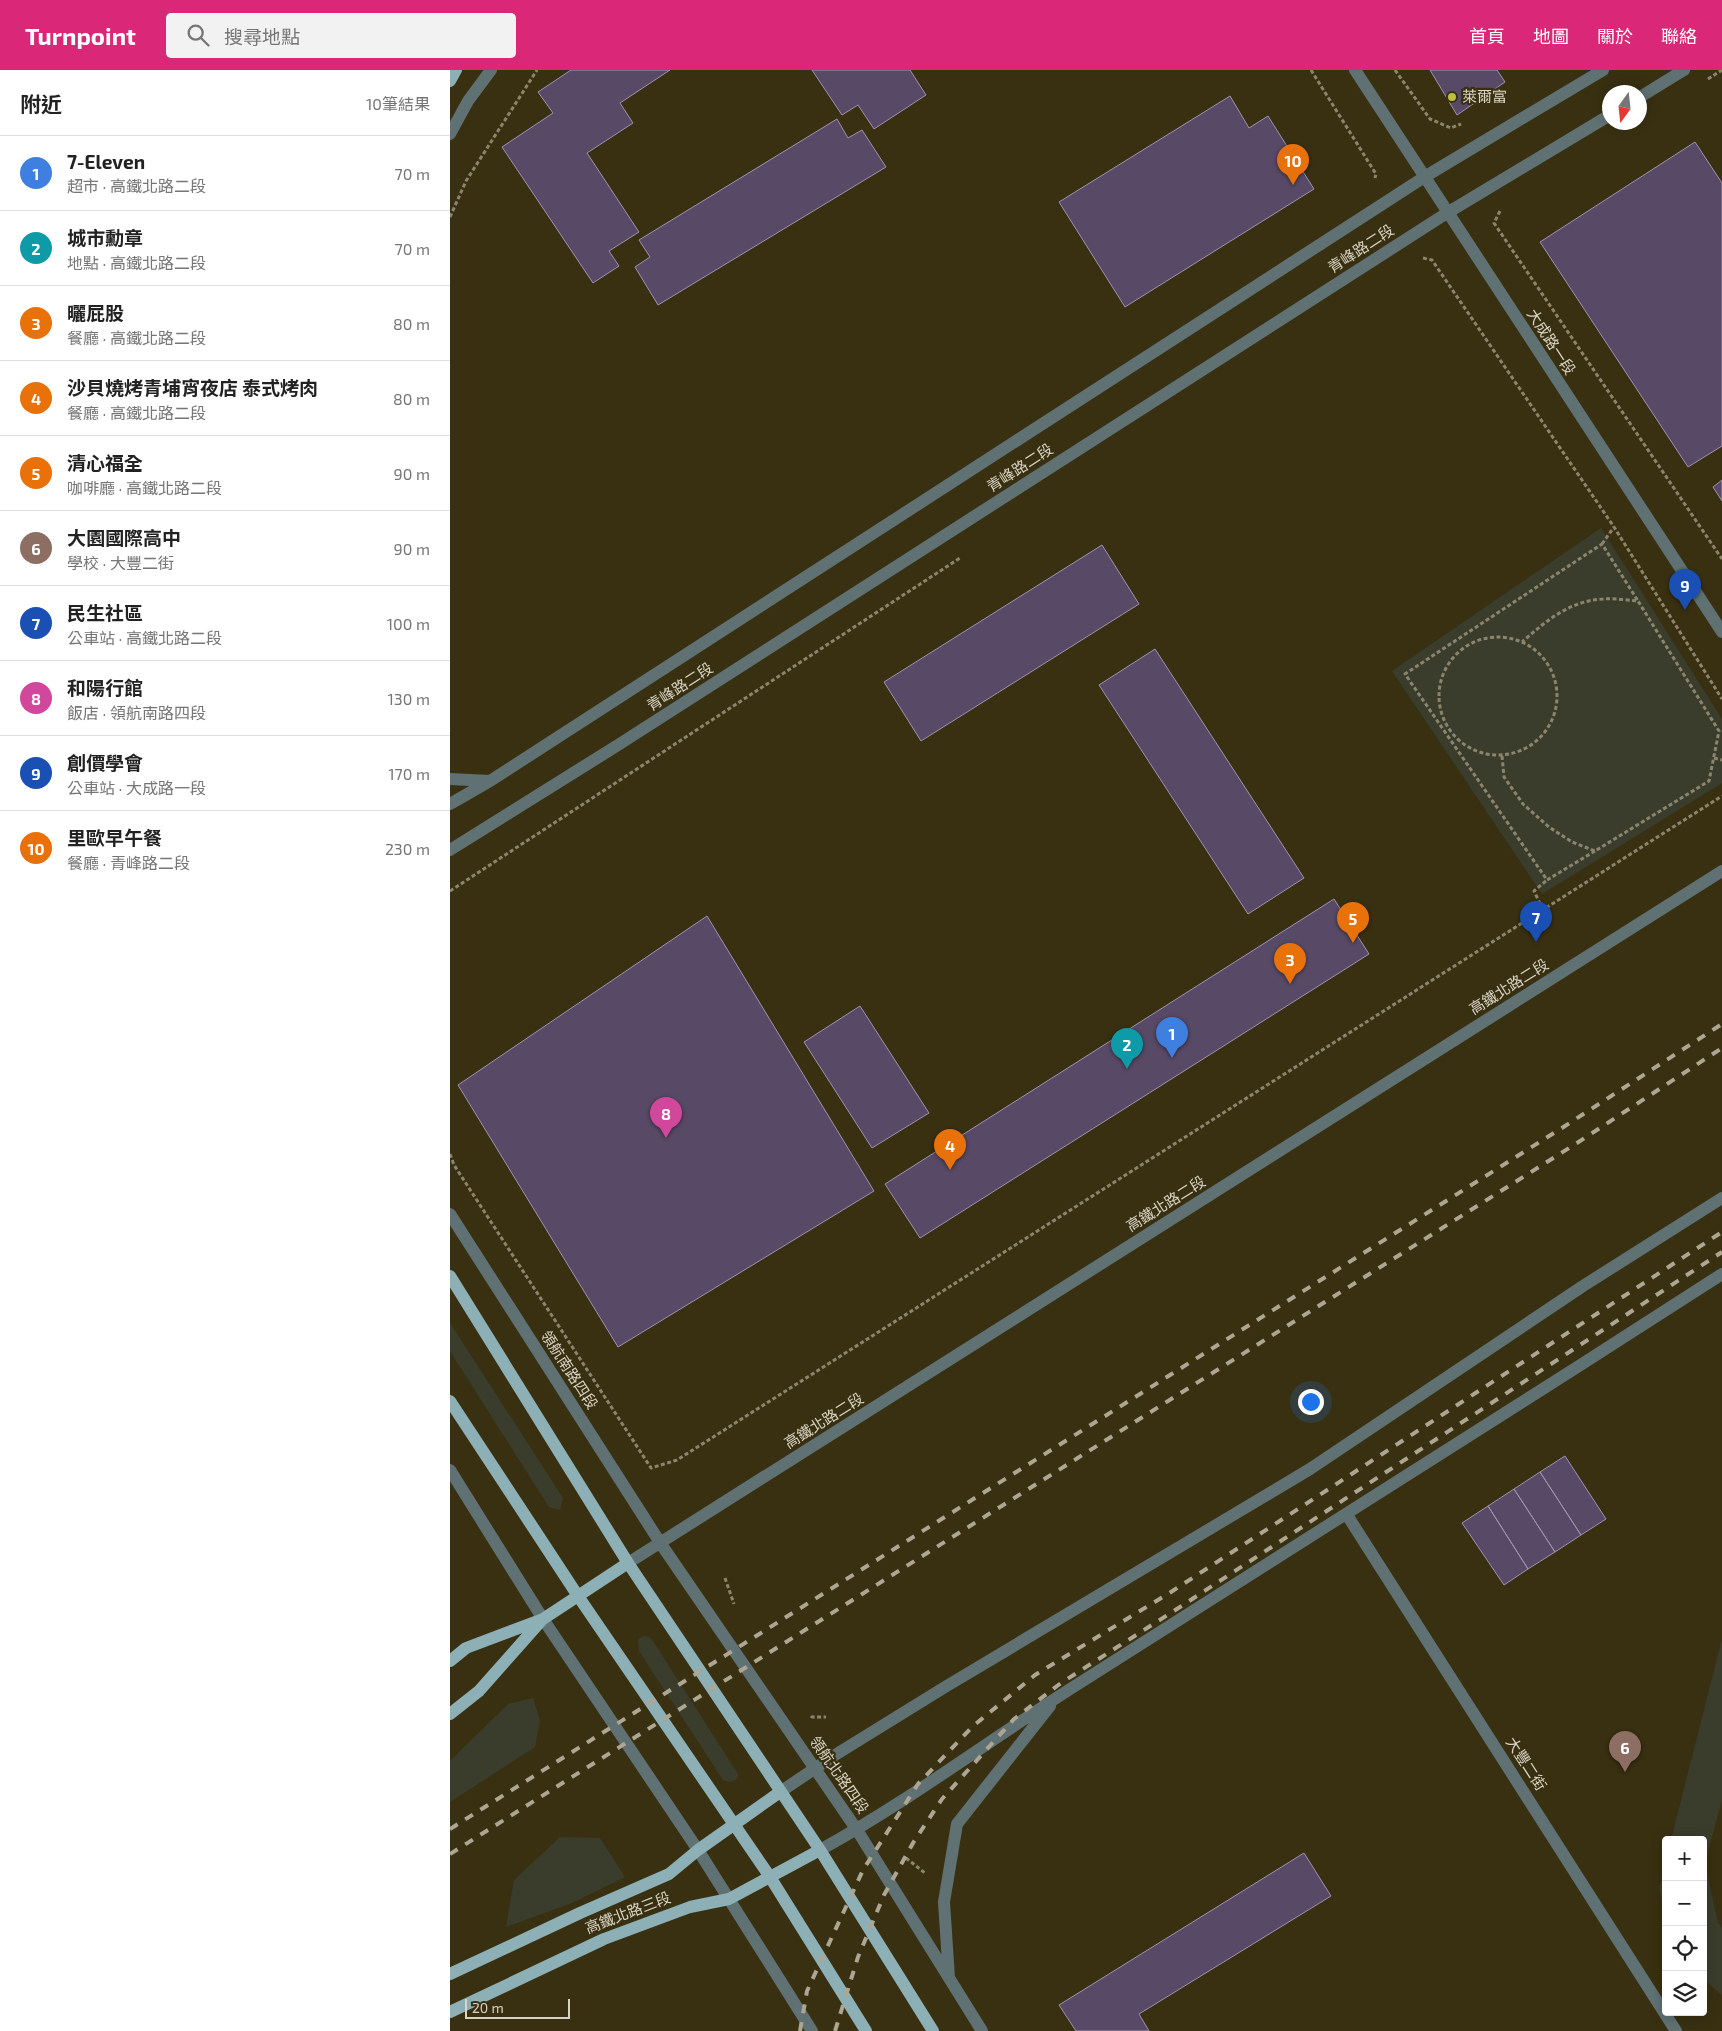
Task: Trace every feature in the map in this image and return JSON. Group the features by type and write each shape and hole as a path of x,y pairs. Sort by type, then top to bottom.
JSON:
{"main road":[{"path":"450,81 456,70"},
{"path":"450,1276 628,1563 820,1850 933,2031"},
{"path":"450,1401 578,1596 770,1877 866,2031"},
{"path":"450,1661 466,1648 543,1619 628,1563"},
{"path":"450,1714 479,1691 543,1619"},
{"name":"高鐵北路三段","path":"450,1974 580,1912 669,1874 698,1850 780,1792"},
{"name":"高鐵北路三段","path":"450,2012 604,1939 690,1906 729,1899 820,1850"}],"street":[{"path":"450,134 468,101 491,70"},
{"name":"大成路一段","path":"1355,70 1722,632"},
{"name":"青峰路二段","path":"450,804 490,781 1426,176 1603,70"},
{"path":"1647,93 1684,70"},
{"name":"青峰路二段","path":"450,850 618,746 1447,213 1602,120"},
{"path":"450,779 490,781"},
{"name":"高鐵北路二段","path":"628,1563 1722,871"},
{"path":"780,1792 945,1687 1310,1468 1583,1286 1722,1198"},
{"name":"領航南路四段","path":"450,1214 660,1544"},
{"path":"820,1850 857,1830 1057,1697 1347,1515 1722,1274"},
{"path":"450,1470 543,1619 698,1850 812,2031"},
{"name":"大豐二街","path":"1347,1515 1676,2031"},
{"name":"領航北路四段","path":"660,1544 857,1830 982,2031"},
{"path":"949,1980 944,1902 957,1824 1057,1697"}],"path":[{"path":"450,218 466,181 537,70"},
{"path":"1311,70 1376,174 1372,185"},
{"path":"1395,70 1430,119 1451,128 1467,122"},
{"path":"1502,207 1494,222 1722,559"},
{"path":"1420,258 1432,260 1614,526 1722,699"},
{"path":"1547,880 1405,674 1602,544 1614,526"},
{"path":"1543,910 1534,891 1547,880 1709,781 1719,731 1602,544"},
{"path":"450,891 968,552"},
{"path":"1522,642 1548,620 1574,604 1603,599 1638,601"},
{"path":"1488,637 1508,637 1522,642 1541,655 1552,671 1557,690 1556,709 1550,726 1537,741 1521,751 1502,756 1482,754 1463,745 1449,731 1440,713 1438,693 1442,673 1453,656 1469,643 1488,637"},
{"path":"1502,756 1504,777 1523,804 1548,827 1572,842 1595,851"},
{"path":"1714,758 1722,760"},
{"path":"450,1154 459,1173 651,1468 677,1460 1722,796"},
{"path":"725,1578 739,1611"},
{"path":"807,1709 812,1717 826,1718"}],"green space":[{"path":"1601,528 1722,719 1722,783 1542,894 1392,671"},
{"path":"450,1323 563,1498 560,1510 549,1507 450,1351"},
{"path":"643,1636 649,1637 653,1641 736,1771 738,1775 734,1781 727,1782 723,1780 639,1651 638,1639"},
{"path":"1722,1639 1722,1800 1707,1856 1707,1836 1672,1836"},
{"path":"533,1698 540,1720 535,1747 450,1802 450,1761 508,1704"},
{"path":"560,1837 600,1838 625,1877 572,1903 506,1927 514,1880"},
{"path":"1707,1872 1718,1923 1722,1928 1722,1995 1707,1982"},
{"path":"1662,1877 1662,1901 1659,1889"}],"building":[{"path":"571,70 670,70 620,103 633,123 587,153 639,232 609,251 619,266 593,283 502,147 553,113 538,92"},
{"path":"812,70 910,70 926,95 874,129 858,105 842,115"},
{"path":"1430,70 1497,70 1505,82 1457,115"},
{"path":"1230,96 1249,128 1268,116 1314,189 1125,307 1059,202"},
{"path":"837,119 848,138 862,130 886,167 658,305 635,267 650,257 639,240"},
{"path":"1695,142 1722,183 1722,446 1688,467 1540,242"},
{"path":"1722,480 1722,501 1713,487"},
{"path":"1102,545 1139,604 921,741 884,682"},
{"path":"1155,649 1304,878 1248,914 1099,685"},
{"path":"1334,899 1369,954 920,1238 885,1184"},
{"path":"707,916 874,1191 618,1347 458,1085"},
{"path":"860,1006 929,1113 872,1148 804,1042"},
{"path":"1565,1456 1606,1519 1581,1535 1540,1472"},
{"path":"1540,1472 1581,1535 1555,1552 1514,1489"},
{"path":"1514,1489 1555,1552 1528,1569 1488,1506"},
{"path":"1488,1506 1528,1569 1504,1585 1462,1523"},
{"path":"1304,1853 1331,1896 1139,2014 1149,2031 1076,2031 1059,2005"}],"railway":[{"path":"450,1829 1565,1126 1722,1024"},
{"path":"450,1854 1577,1143 1722,1048"},
{"path":"800,2031 807,1991 863,1870 918,1784 972,1727 1035,1675 1171,1592 1722,1232"},
{"path":"835,2031 858,1957 884,1895 913,1843 942,1799 1014,1719 1061,1683 1722,1252"}],"place":[{"name":"萊爾富","path":"1452,97"},
{"name":"里歐早午餐","path":"1293,185"},
{"name":"創價學會","path":"1685,610"},
{"name":"民生社區","path":"1536,942"},
{"name":"清心福全","path":"1353,943"},
{"name":"曬屁股","path":"1290,984"},
{"name":"7-Eleven","path":"1172,1058"},
{"name":"城市勳章","path":"1127,1069"},
{"name":"和陽行館","path":"666,1138"},
{"name":"沙貝燒烤青埔宵夜店 泰式烤肉","path":"950,1170"},
{"name":"大園國際高中","path":"1625,1772"}]}
